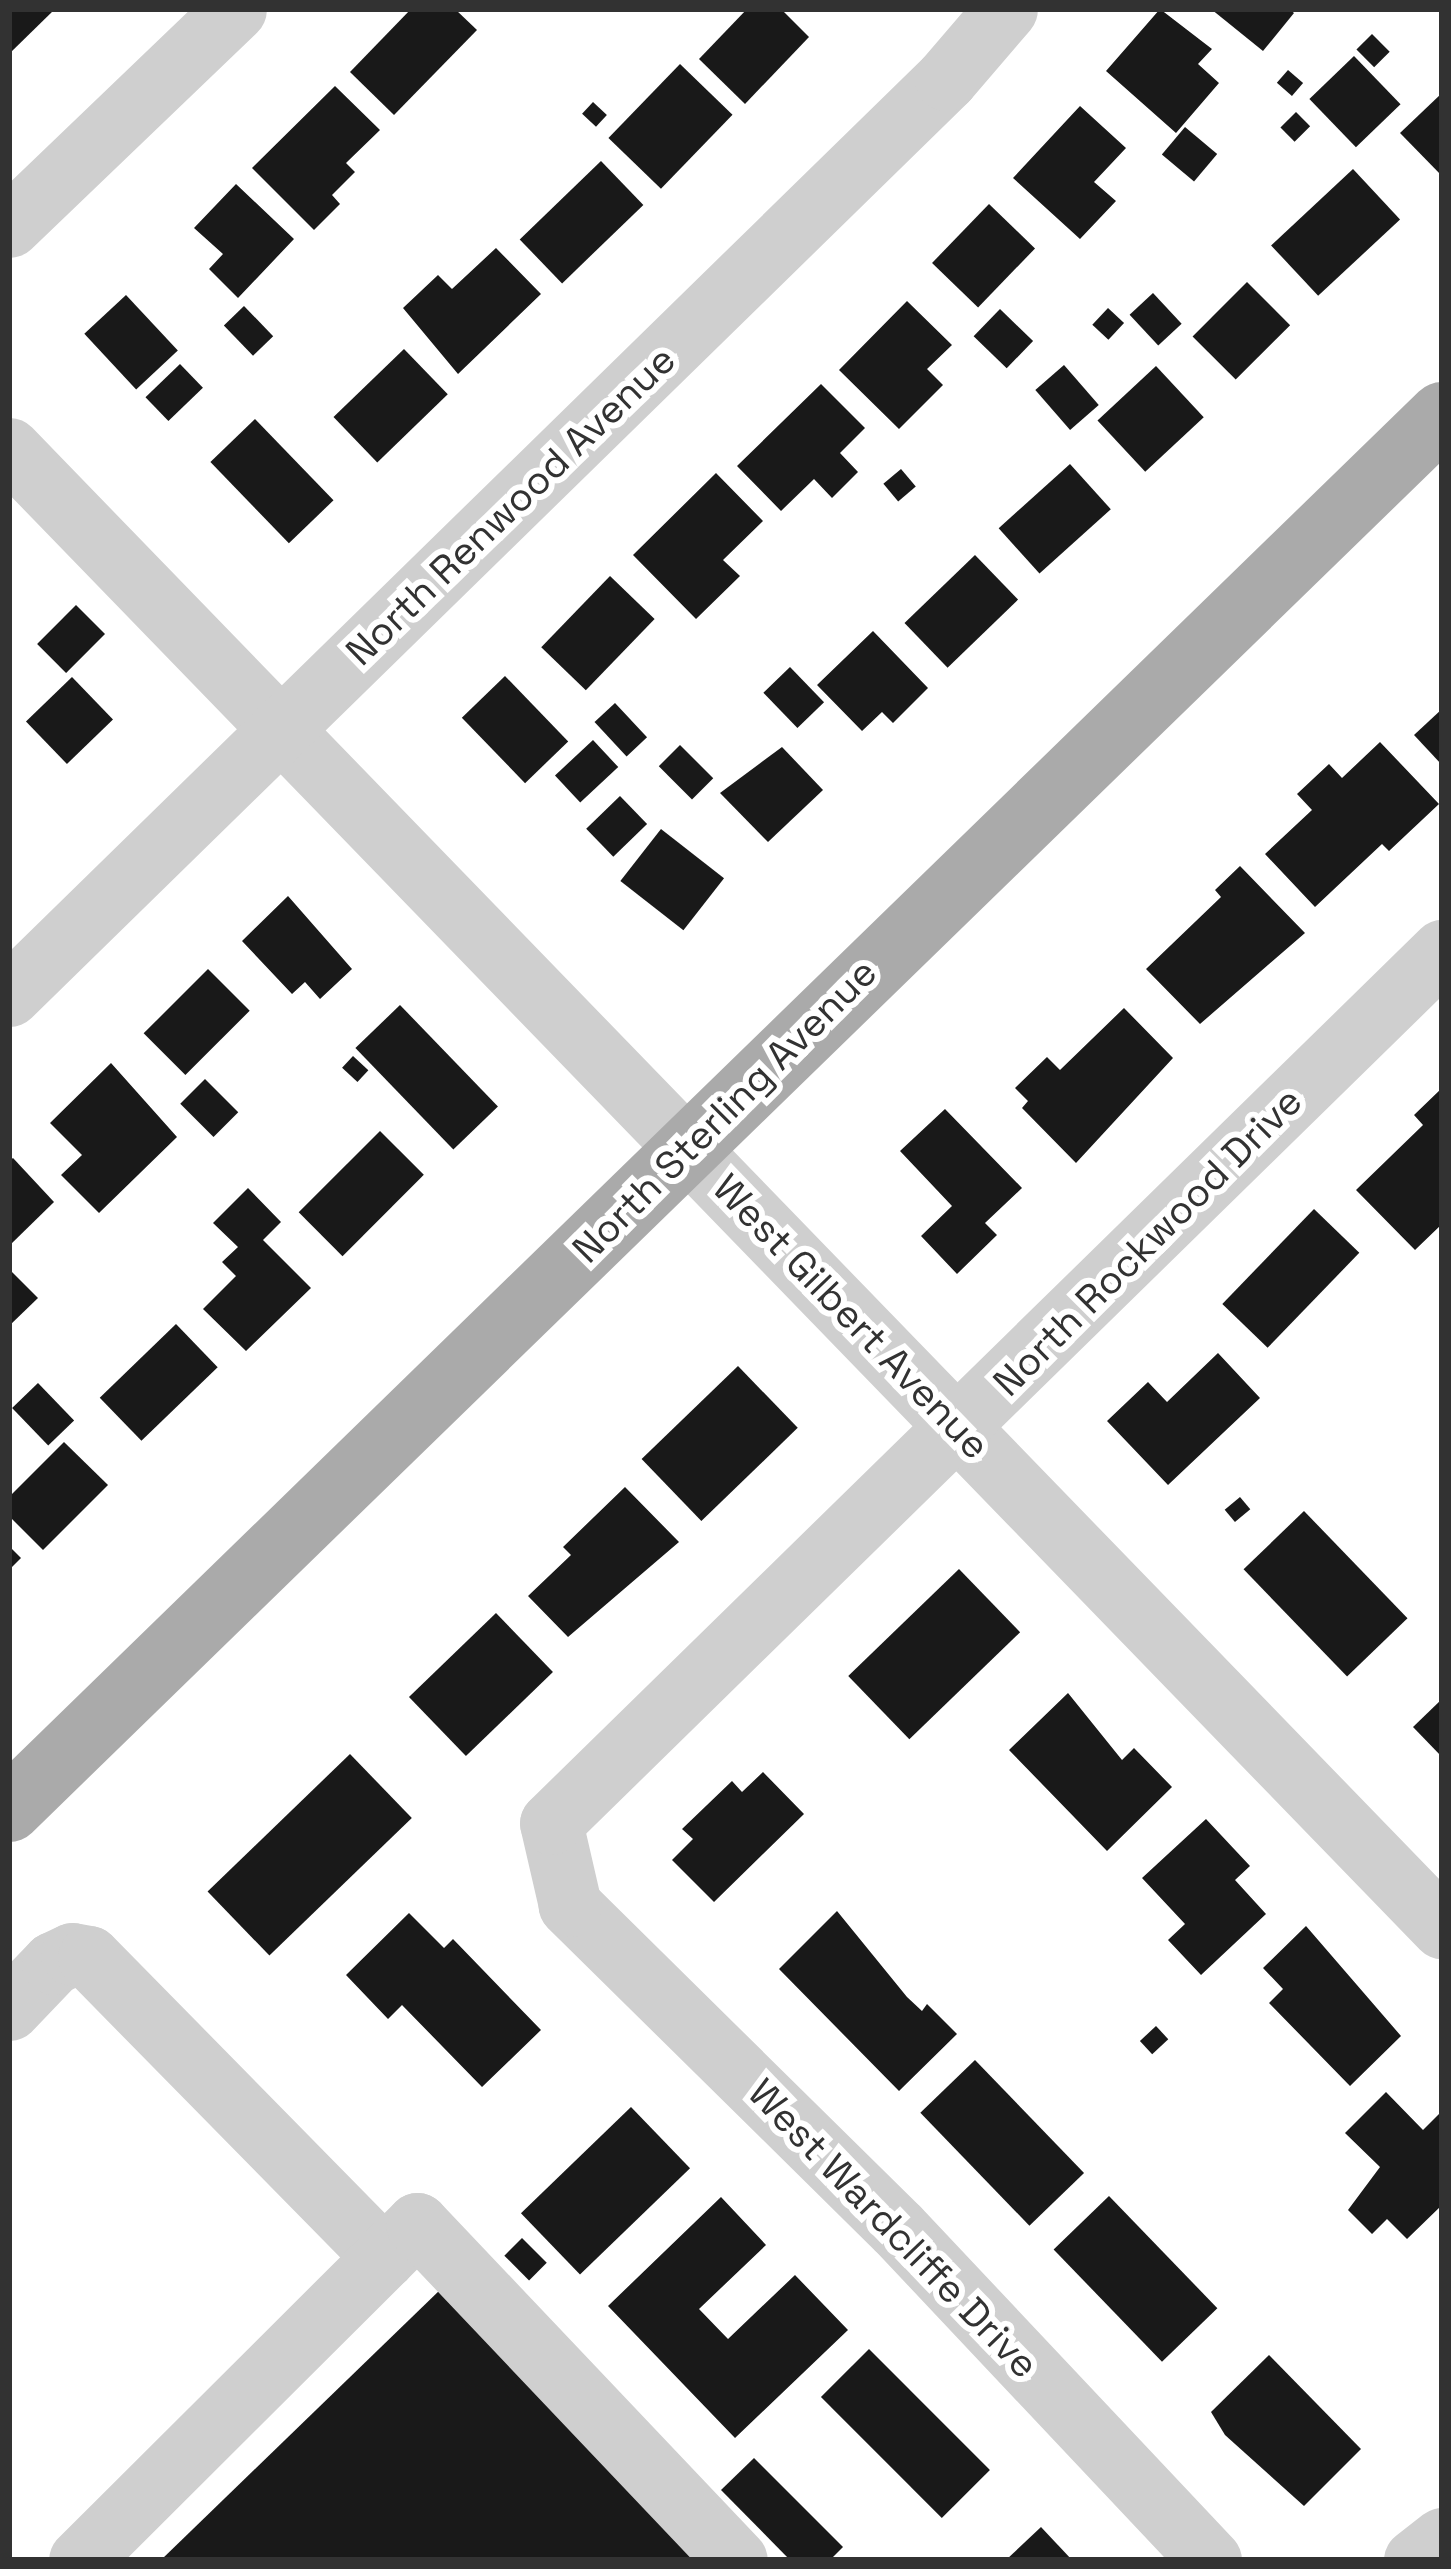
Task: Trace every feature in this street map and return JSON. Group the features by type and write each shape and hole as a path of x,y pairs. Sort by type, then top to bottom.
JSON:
{"main road":[{"name":"North Sterling Avenue","path":"9,1809 1442,415"}],"street":[{"path":"9,226 235,9"},
{"name":"North Renwood Avenue","path":"9,995 929,96 1006,9"},
{"name":"West Gilbert Avenue","path":"9,449 1442,1927"},
{"name":"North Rockwood Drive","path":"570,1905 551,1823 960,1429 1442,950"},
{"name":"West Wardcliffe Drive","path":"570,1905 897,2228 1210,2560"},
{"path":"9,2009 53,1963 72,1954 89,1957 384,2257"},
{"path":"80,2560 417,2224 736,2560"},
{"path":"1415,2560 1442,2539"}],"building":[{"path":"9,9 55,9 9,54"},
{"path":"411,9 455,9 477,30 394,115 350,72"},
{"path":"747,9 781,9 809,37 745,104 699,59"},
{"path":"1160,9 1212,49 1198,64 1219,83 1176,133 1106,71"},
{"path":"1211,9 1289,9 1294,13 1263,51"},
{"path":"1372,34 1390,52 1374,67 1356,50"},
{"path":"1354,56 1401,104 1356,147 1309,99"},
{"path":"680,64 733,115 661,189 608,138"},
{"path":"1288,70 1303,83 1292,96 1277,83"},
{"path":"335,86 380,130 346,163 355,172 332,195 340,204 314,230 252,168"},
{"path":"1442,93 1442,176 1400,133"},
{"path":"593,102 607,115 596,127 582,114"},
{"path":"1080,106 1126,148 1094,182 1116,201 1080,239 1013,178"},
{"path":"1296,112 1310,126 1295,142 1280,128"},
{"path":"1185,127 1217,154 1194,182 1162,155"},
{"path":"601,161 643,205 562,283 520,239"},
{"path":"1353,169 1400,219 1318,296 1271,245"},
{"path":"236,184 294,239 238,298 209,269 223,254 194,228"},
{"path":"989,204 1035,248 978,307 932,263"},
{"path":"496,248 541,294 458,374 403,308 438,275 452,289"},
{"path":"1247,282 1290,325 1236,380 1193,336"},
{"path":"1153,293 1182,324 1158,346 1130,315"},
{"path":"126,295 178,351 136,389 84,334"},
{"path":"907,301 952,345 927,369 943,385 899,429 839,370"},
{"path":"244,306 273,336 253,356 224,325"},
{"path":"1108,308 1124,323 1108,340 1092,325"},
{"path":"1000,309 1033,341 1007,368 974,336"},
{"path":"404,349 448,394 377,462 334,417"},
{"path":"180,364 203,388 168,421 145,397"},
{"path":"1064,365 1099,405 1070,430 1035,390"},
{"path":"1156,366 1204,417 1145,472 1097,421"},
{"path":"821,384 865,428 840,453 858,472 832,498 814,479 781,511 737,466"},
{"path":"255,419 333,500 289,543 210,462"},
{"path":"1070,464 1111,509 1039,574 999,528"},
{"path":"901,469 916,487 898,501 883,484"},
{"path":"716,473 763,521 723,560 740,576 696,619 633,555"},
{"path":"975,555 1018,600 948,668 905,623"},
{"path":"610,576 655,619 586,690 541,647"},
{"path":"76,605 105,634 66,673 37,644"},
{"path":"873,631 928,688 893,723 882,712 862,731 817,685"},
{"path":"790,667 824,702 797,728 763,693"},
{"path":"505,676 568,741 525,783 462,718"},
{"path":"72,677 113,719 67,764 26,721"},
{"path":"615,703 647,737 627,756 595,722"},
{"path":"1442,709 1442,765 1414,735"},
{"path":"593,740 618,767 580,803 555,775"},
{"path":"1380,742 1439,804 1389,851 1382,844 1315,907 1265,854 1312,810 1297,794 1329,764 1342,778"},
{"path":"680,745 713,778 692,799 659,766"},
{"path":"782,747 823,790 768,842 720,793"},
{"path":"620,796 647,824 613,857 586,829"},
{"path":"661,829 724,878 683,930 620,881"},
{"path":"1240,866 1305,933 1200,1024 1146,969 1221,897 1215,890"},
{"path":"288,896 352,969 320,999 305,982 292,994 242,941"},
{"path":"208,969 250,1011 185,1075 144,1033"},
{"path":"400,1005 498,1106 453,1149 355,1048"},
{"path":"1124,1008 1173,1058 1076,1163 1022,1108 1028,1101 1015,1088 1047,1057 1060,1070"},
{"path":"353,1056 368,1070 357,1082 342,1068"},
{"path":"111,1063 177,1137 99,1213 61,1175 82,1155 50,1123"},
{"path":"205,1079 238,1112 213,1137 180,1104"},
{"path":"1442,1088 1442,1224 1415,1250 1356,1190 1423,1125 1414,1115"},
{"path":"945,1109 1022,1188 985,1223 997,1235 957,1274 921,1236 952,1206 900,1151"},
{"path":"380,1131 424,1175 343,1256 299,1212"},
{"path":"13,1158 54,1202 9,1246 9,1161"},
{"path":"248,1188 281,1222 263,1240 311,1288 246,1351 203,1309 236,1276 222,1262 238,1247 213,1223"},
{"path":"1314,1209 1359,1253 1268,1348 1222,1304"},
{"path":"9,1269 38,1298 9,1326"},
{"path":"176,1324 218,1367 141,1441 100,1398"},
{"path":"1218,1353 1260,1398 1168,1485 1107,1421 1148,1382 1167,1402"},
{"path":"738,1366 798,1428 701,1521 642,1459"},
{"path":"38,1383 74,1420 48,1445 12,1408"},
{"path":"64,1442 108,1485 43,1550 9,1516 9,1497"},
{"path":"625,1487 679,1542 568,1637 528,1596 571,1555 563,1547"},
{"path":"1240,1497 1250,1509 1235,1522 1225,1510"},
{"path":"1304,1511 1408,1618 1347,1677 1244,1569"},
{"path":"9,1546 21,1558 9,1570"},
{"path":"959,1569 1020,1632 909,1739 848,1676"},
{"path":"496,1613 553,1672 466,1756 409,1697"},
{"path":"1068,1693 1122,1760 1134,1748 1172,1787 1107,1851 1009,1750"},
{"path":"1442,1699 1442,1757 1413,1727"},
{"path":"350,1754 412,1818 269,1956 208,1892"},
{"path":"763,1772 804,1814 714,1902 672,1860 693,1839 682,1829 732,1781 742,1792"},
{"path":"1206,1819 1250,1866 1235,1880 1266,1914 1201,1975 1168,1940 1185,1924 1142,1878"},
{"path":"837,1911 907,1997 922,2011 927,2004 957,2034 899,2091 779,1969"},
{"path":"409,1913 444,1948 453,1939 541,2030 482,2087 402,2005 388,2019 346,1975"},
{"path":"1306,1926 1401,2036 1350,2086 1269,2003 1283,1989 1263,1968"},
{"path":"1156,2026 1168,2039 1152,2054 1140,2041"},
{"path":"975,2060 1084,2173 1029,2226 920,2113"},
{"path":"1386,2092 1423,2130 1442,2111 1442,2205 1407,2239 1387,2219 1372,2234 1348,2210 1380,2167 1345,2133"},
{"path":"631,2107 690,2168 580,2274 521,2213"},
{"path":"1109,2196 1217,2308 1162,2362 1054,2249"},
{"path":"721,2197 766,2245 699,2309 728,2339 795,2275 848,2330 735,2438 608,2306"},
{"path":"522,2238 547,2263 529,2280 504,2256"},
{"path":"442,2288 699,2554 693,2560 161,2560"},
{"path":"869,2349 990,2470 942,2518 821,2397"},
{"path":"1269,2355 1361,2449 1304,2506 1225,2435 1211,2412"},
{"path":"754,2458 843,2547 830,2560 790,2560 721,2490"},
{"path":"1041,2527 1072,2560 1006,2560"}]}
